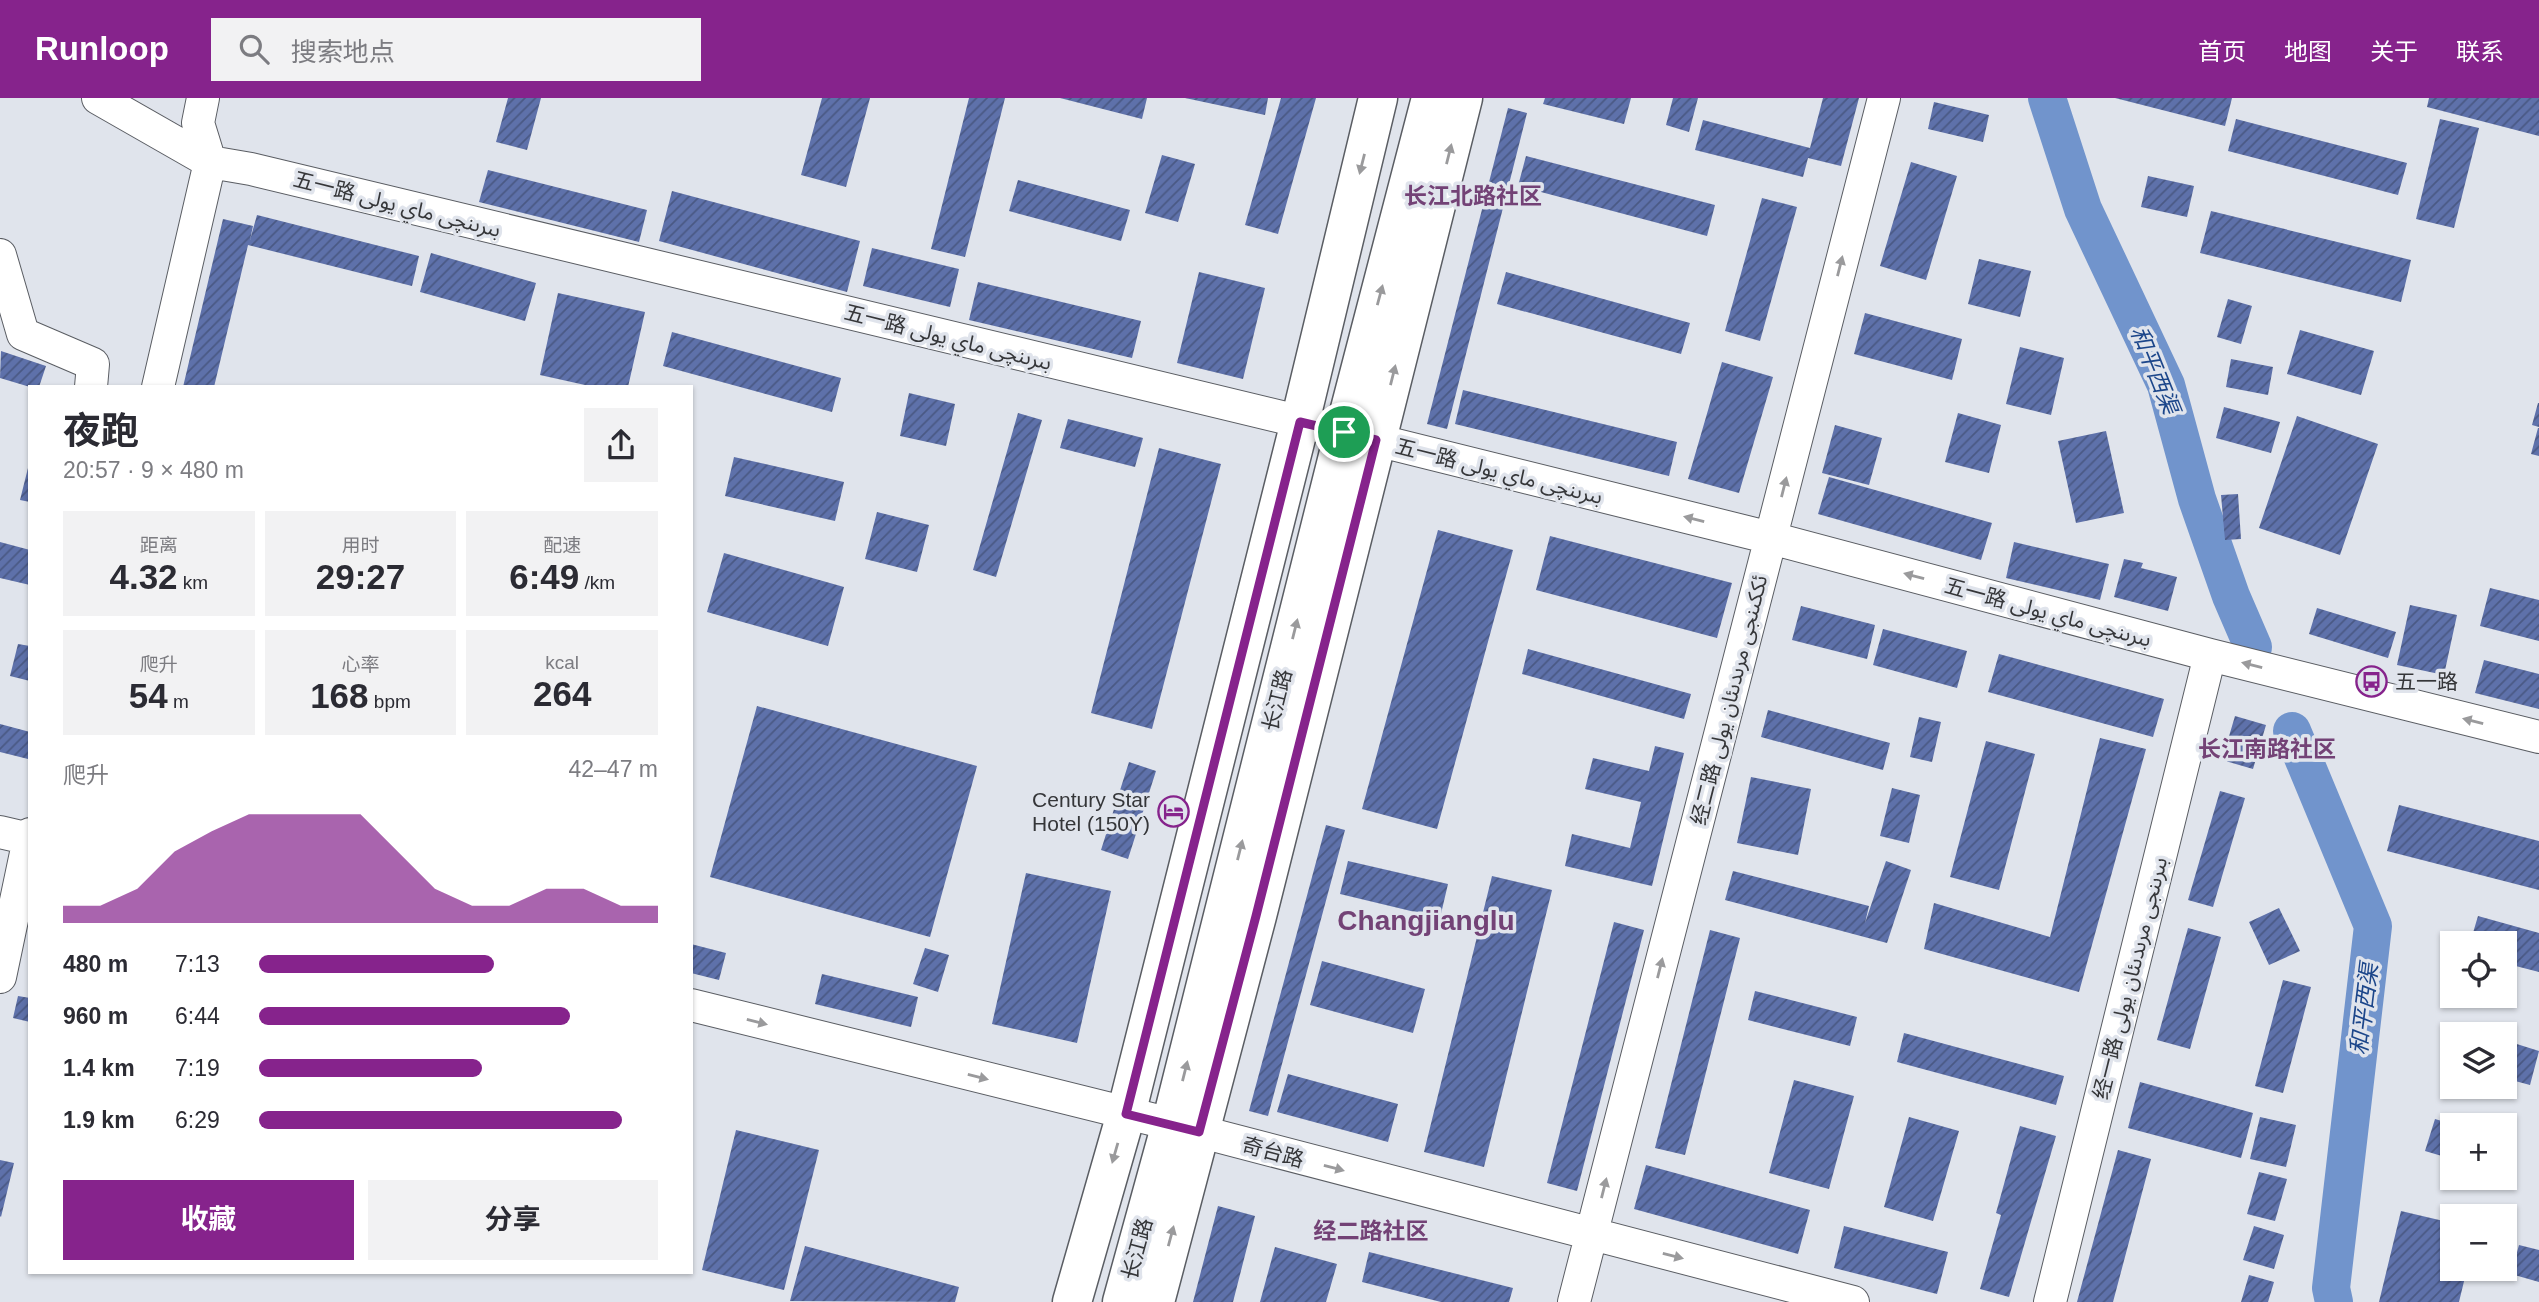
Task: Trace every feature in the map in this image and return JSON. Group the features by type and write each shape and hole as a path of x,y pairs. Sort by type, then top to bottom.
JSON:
{"main road":[{"path":"1072,1302 1126,1114 1300,422 1378,98"},
{"name":"长江路","path":"1122,1302 1185,1128 1360,436 1431,98"},
{"path":"1360,436 1463,98"},
{"path":"1155,1302 1185,1128"}],"street":[{"path":"98,98 210,162"},
{"path":"158,385 210,162 198,122 203,98"},
{"name":"经二路 ئككىنجى مرىدىئان يولى","path":"1574,1302 1884,98"},
{"name":"五一路 بىرىنچى ماي يولى","path":"210,162 251,169 1360,436 1771,538 2210,655 2539,737"},
{"path":"0,255 23,334 93,364 91,385"},
{"name":"经一路 بىرىنجى مرىدىئان يولى","path":"2050,1302 2210,655"},
{"path":"0,977 22,836"},
{"name":"奇台路","path":"693,1006 1185,1128 1592,1235 1815,1297 1853,1302"}],"building":[{"path":"508,98 541,98 527,150 496,142"},
{"path":"822,98 870,98 846,187 801,175"},
{"path":"969,98 1005,98 965,257 931,249"},
{"path":"1060,98 1147,98 1142,119"},
{"path":"1185,98 1268,98 1265,115"},
{"path":"1281,98 1316,98 1278,234 1245,225"},
{"path":"1545,98 1631,98 1624,124 1543,104"},
{"path":"1673,98 1698,98 1689,132 1666,125"},
{"path":"1823,98 1859,98 1841,166 1808,158 1803,177 1695,150 1703,120 1810,148"},
{"path":"2115,98 2232,98 2225,126"},
{"path":"2429,98 2539,98 2539,136 2427,107"},
{"path":"1934,102 1989,115 1983,142 1928,129"},
{"path":"1508,108 1527,113 1447,429 1427,424"},
{"path":"2236,119 2407,163 2398,195 2228,151"},
{"path":"2440,119 2479,128 2454,228 2416,219"},
{"path":"1162,155 1195,164 1178,222 1145,213"},
{"path":"1526,156 1715,205 1707,236 1518,186"},
{"path":"1911,162 1957,176 1926,280 1880,266"},
{"path":"488,170 647,210 639,242 479,202"},
{"path":"2148,176 2194,186 2187,217 2141,207"},
{"path":"1018,180 1130,210 1121,241 1009,211"},
{"path":"672,191 860,241 847,292 659,241"},
{"path":"1762,198 1797,207 1760,341 1725,331"},
{"path":"2211,211 2411,260 2401,302 2200,253"},
{"path":"257,215 419,256 412,286 248,245 214,385 183,385 223,219 253,226 250,240"},
{"path":"872,248 959,269 950,307 863,286"},
{"path":"431,253 536,283 525,321 420,292"},
{"path":"1979,259 2031,271 2020,317 1968,304"},
{"path":"1199,272 1265,288 1243,379 1177,363"},
{"path":"1506,272 1690,323 1681,354 1497,304"},
{"path":"978,282 1141,321 1132,358 969,320"},
{"path":"558,293 645,312 628,385 585,385 540,375"},
{"path":"2228,299 2252,306 2241,344 2217,337"},
{"path":"1865,313 1962,339 1952,380 1854,354"},
{"path":"2300,330 2374,351 2361,395 2287,374"},
{"path":"672,332 841,378 832,412 663,366"},
{"path":"2020,347 2064,358 2051,415 2006,404"},
{"path":"1,351 46,366 40,385 28,386 0,378"},
{"path":"2231,359 2273,367 2268,395 2226,387"},
{"path":"1722,362 1773,377 1739,493 1688,479"},
{"path":"1463,390 1677,442 1669,476 1455,424"},
{"path":"909,393 955,404 946,446 900,436"},
{"path":"2539,403 2539,427 2532,425"},
{"path":"2224,407 2280,422 2271,453 2216,438"},
{"path":"1018,413 1042,420 996,577 973,570"},
{"path":"1958,413 2001,425 1989,473 1945,462"},
{"path":"2297,416 2378,444 2340,555 2259,528"},
{"path":"1068,419 1143,438 1135,467 1060,448"},
{"path":"1835,425 1882,438 1869,485 1822,473"},
{"path":"2539,428 2539,456 2531,454"},
{"path":"2106,431 2124,513 2076,523 2058,441"},
{"path":"1159,448 1221,464 1152,729 1091,713"},
{"path":"734,457 844,482 835,521 725,496"},
{"path":"28,468 28,502 20,500"},
{"path":"1829,477 1992,523 1981,560 1818,514"},
{"path":"2238,494 2241,539 2225,540 2221,495"},
{"path":"877,512 929,525 917,572 865,559"},
{"path":"1438,530 1513,550 1437,829 1362,809"},
{"path":"1550,536 1732,583 1717,638 1536,590"},
{"path":"0,542 28,549 28,585 0,578"},
{"path":"2014,542 2109,564 2100,600 2006,578"},
{"path":"724,553 844,587 828,646 707,612"},
{"path":"2124,559 2143,563 2141,568 2177,577 2168,611 2114,597"},
{"path":"2490,588 2539,600 2539,641 2480,626"},
{"path":"2410,605 2457,615 2444,675 2397,665"},
{"path":"1801,606 1875,625 1867,659 1792,640"},
{"path":"2317,608 2396,632 2388,658 2309,634"},
{"path":"1883,629 1967,651 1957,688 1873,665"},
{"path":"18,644 28,646 28,680 10,676"},
{"path":"1528,649 1691,694 1684,719 1522,674"},
{"path":"1999,654 2164,699 2153,737 1988,692"},
{"path":"2484,660 2539,674 2539,709 2475,693"},
{"path":"757,706 977,766 930,937 710,877"},
{"path":"1768,710 1890,743 1883,770 1761,737"},
{"path":"2235,716 2266,725 2253,769 2222,760"},
{"path":"1919,717 1941,722 1932,762 1910,757"},
{"path":"0,724 28,731 28,759 0,752"},
{"path":"2100,738 2146,749 2079,992 1924,949 1934,903 2050,937"},
{"path":"1986,741 2035,754 1999,890 1950,877"},
{"path":"1655,746 1684,753 1652,886 1565,866 1572,834 1630,848 1641,802 1585,789 1593,758 1649,771"},
{"path":"1129,762 1156,771 1128,859 1101,850"},
{"path":"1751,777 1811,789 1798,855 1737,843"},
{"path":"1892,788 1920,795 1909,843 1880,836"},
{"path":"2220,791 2245,798 2213,907 2188,900"},
{"path":"2399,805 2539,841 2539,890 2387,851"},
{"path":"1326,825 1345,830 1268,1116 1249,1111"},
{"path":"1348,861 1448,884 1440,918 1340,894"},
{"path":"1886,861 1911,870 1887,943 1725,900 1733,871 1869,906 1865,923"},
{"path":"1026,873 1111,891 1077,1043 992,1024"},
{"path":"1492,876 1552,890 1484,1167 1424,1152"},
{"path":"2279,908 2300,951 2269,965 2249,922"},
{"path":"2478,916 2539,933 2539,972 2517,966 2517,931 2474,931"},
{"path":"1614,922 1644,930 1577,1191 1547,1183"},
{"path":"2188,928 2221,937 2190,1049 2157,1040"},
{"path":"1710,930 1740,938 1685,1155 1655,1148"},
{"path":"693,945 726,953 719,980 693,974"},
{"path":"925,948 949,955 938,992 913,984"},
{"path":"1322,961 1425,989 1413,1033 1310,1005"},
{"path":"822,974 918,997 911,1027 815,1004"},
{"path":"2283,980 2311,987 2283,1093 2255,1086"},
{"path":"1755,991 1857,1017 1850,1046 1748,1020"},
{"path":"18,996 28,998 28,1022 13,1018"},
{"path":"1904,1033 2064,1076 2056,1105 1897,1062"},
{"path":"2517,1044 2539,1051 2530,1085 2517,1082"},
{"path":"1288,1074 1398,1104 1388,1142 1277,1112"},
{"path":"1794,1080 1854,1096 1829,1189 1769,1173"},
{"path":"2140,1082 2253,1113 2241,1158 2128,1128"},
{"path":"1909,1117 1959,1131 1933,1221 1884,1207"},
{"path":"2260,1117 2296,1125 2286,1167 2250,1159"},
{"path":"2435,1119 2440,1120 2440,1155 2425,1151"},
{"path":"2020,1126 2056,1136 2009,1297 1980,1289 2001,1215 1996,1213"},
{"path":"736,1130 819,1150 784,1290 702,1270"},
{"path":"2118,1150 2151,1159 2113,1302 2077,1302"},
{"path":"0,1160 14,1163 1,1217 0,1216"},
{"path":"1646,1165 1810,1210 1798,1254 1634,1209"},
{"path":"2259,1172 2287,1179 2275,1221 2247,1214"},
{"path":"1218,1206 1255,1216 1233,1302 1193,1302"},
{"path":"2401,1211 2440,1220 2440,1281 2464,1281 2459,1302 2379,1302"},
{"path":"1844,1226 1948,1252 1937,1294 1834,1268"},
{"path":"2254,1226 2284,1235 2274,1269 2243,1260"},
{"path":"2519,1245 2539,1250 2539,1282 2517,1276"},
{"path":"805,1246 959,1287 955,1302 790,1301"},
{"path":"1275,1247 1337,1264 1326,1302 1260,1302"},
{"path":"1369,1252 1513,1288 1509,1302 1441,1302 1362,1282"},
{"path":"2249,1275 2274,1282 2268,1302 2241,1302"}],"waterway":[{"name":"和平西渠","path":"2047,98 2083,209 2166,385 2197,499 2231,596 2253,647"},
{"name":"和平西渠","path":"2292,731 2373,926 2331,1288 2334,1302"}],"place":[{"name":"五一路","path":"2372,681"},
{"name":"Century Star Hotel (150Y)","path":"1173,811"}],"district":[{"name":"长江北路社区","path":"1473,196"},
{"name":"长江南路社区","path":"2267,749"},
{"name":"Changjianglu","path":"1426,920"},
{"name":"经二路社区","path":"1371,1231"}],"route":[{"path":"1300,422 1344,432 1376,440 1199,1132 1126,1114 1300,422"}]}
